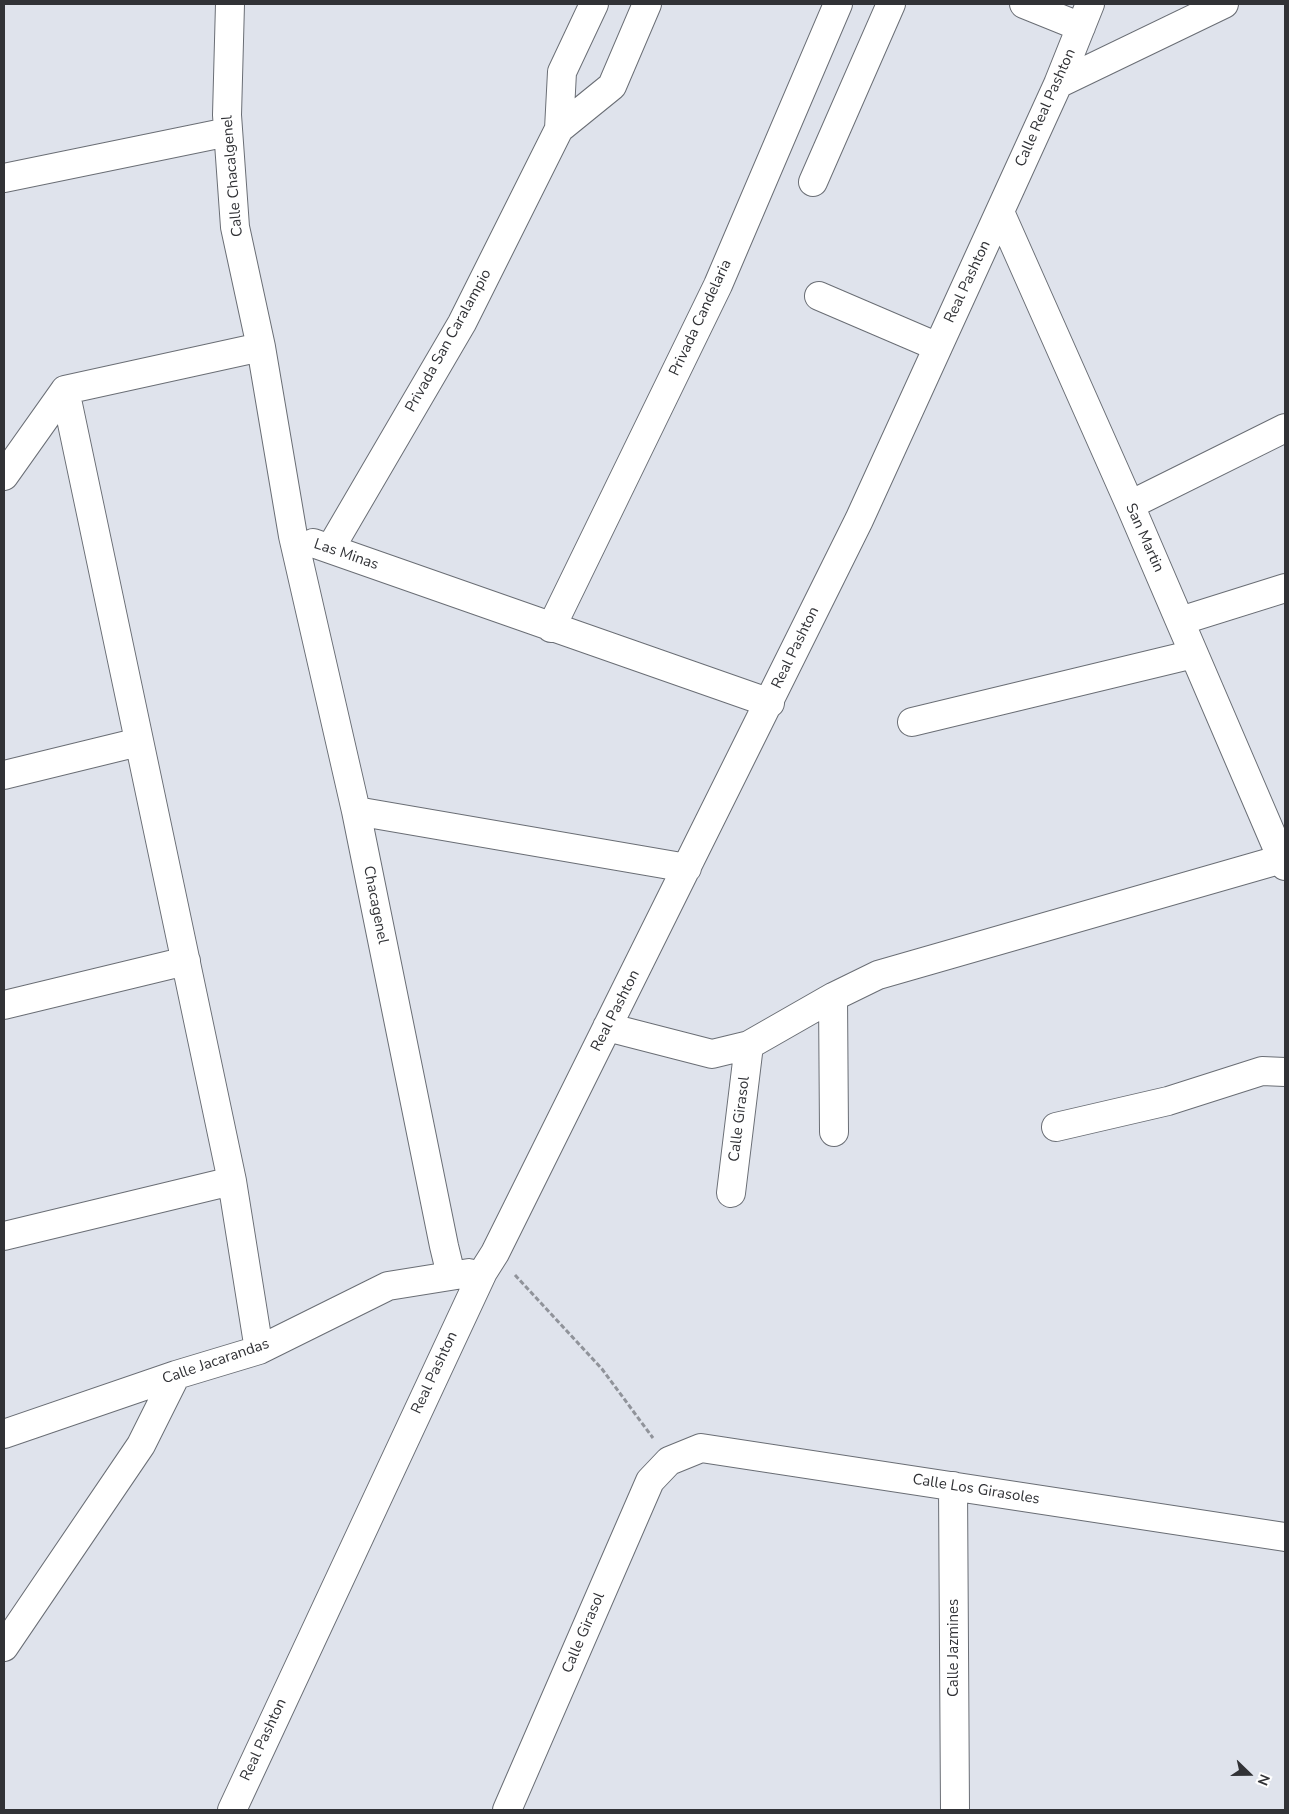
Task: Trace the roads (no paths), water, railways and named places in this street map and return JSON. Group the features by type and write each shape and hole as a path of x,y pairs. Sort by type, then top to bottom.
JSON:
{"street":[{"name":"Calle Chacalgenel","path":"230,4 227,115 235,227 261,347"},
{"name":"Privada San Caralampio","path":"330,549 462,322 559,129 562,72 594,4"},
{"name":"Privada San Caralampio","path":"559,129 612,86 647,4"},
{"name":"Privada Candelaria","path":"552,628 718,285 838,4"},
{"path":"813,182 891,4"},
{"path":"1024,4 1086,15"},
{"path":"1058,84 1224,4"},
{"name":"Calle Real Pashton","path":"1000,212 1058,84 1086,15"},
{"path":"4,178 228,132"},
{"name":"Real Pashton","path":"232,1810 489,1262 608,1027 859,520 1000,212"},
{"name":"San Martin","path":"1000,212 1130,505 1284,862"},
{"path":"819,296 938,347"},
{"path":"4,476 65,390 261,347 293,536"},
{"path":"65,390 232,1181 259,1350"},
{"path":"1130,505 1285,428"},
{"name":"Las Minas","path":"293,536 552,628 770,702"},
{"name":"Chacagenel","path":"293,536 356,811 451,1275"},
{"path":"1180,621 1285,588"},
{"path":"912,722 1194,654"},
{"path":"4,775 139,742"},
{"path":"356,811 687,868"},
{"path":"608,1027 712,1054 749,1045 833,997 878,975 1284,862"},
{"path":"4,1005 186,961"},
{"path":"833,997 834,1132"},
{"name":"Calle Girasol","path":"731,1193 749,1045"},
{"path":"1056,1127 1168,1101 1262,1071 1285,1072"},
{"path":"4,1236 232,1181"},
{"name":"Calle Jacarandas","path":"4,1434 176,1375 259,1350 388,1286 451,1275 489,1262"},
{"path":"4,1647 141,1445 176,1375"},
{"name":"Calle Los Girasoles","path":"669,1461 700,1448 1285,1536"},
{"name":"Calle Girasol","path":"507,1810 650,1481 669,1461"},
{"name":"Calle Jazmines","path":"953,1486 954,1810"}]}
